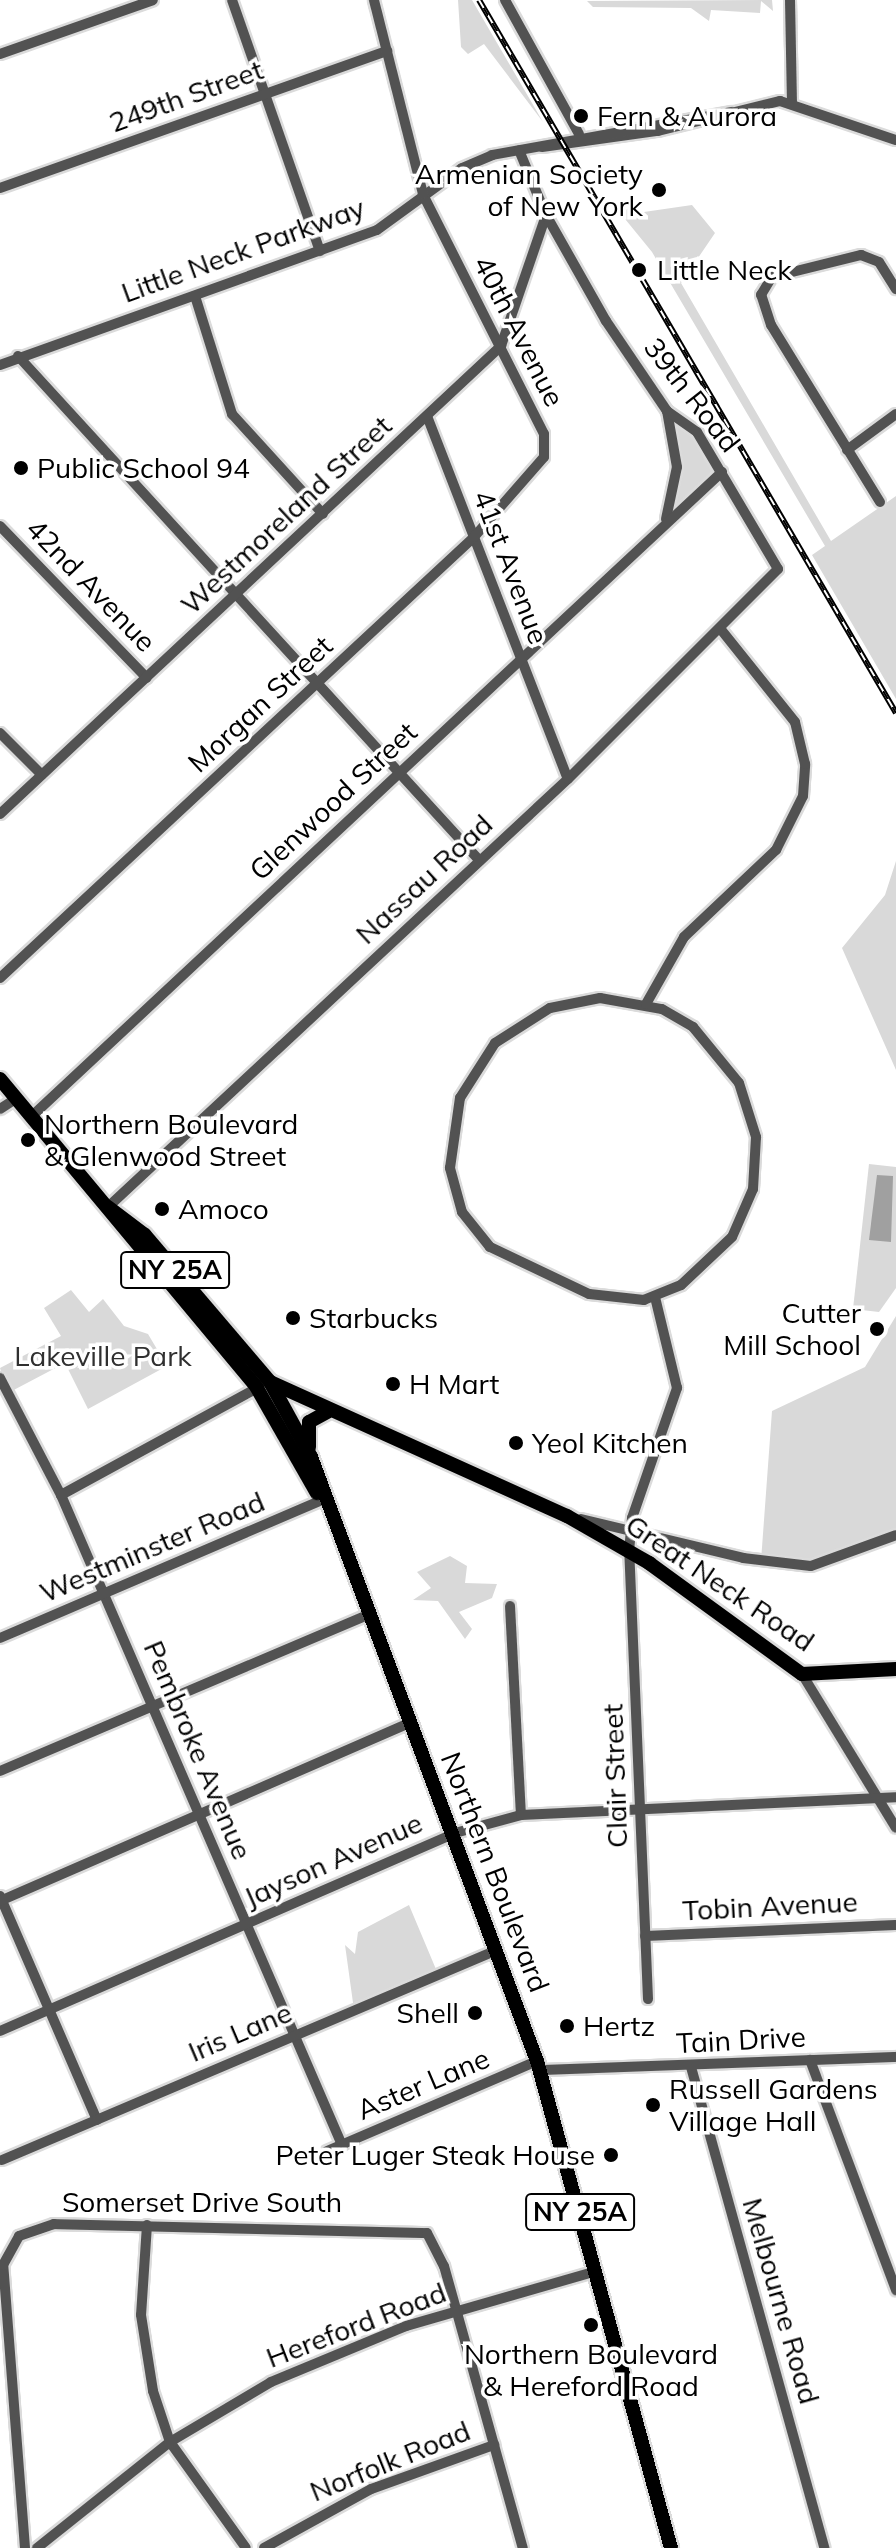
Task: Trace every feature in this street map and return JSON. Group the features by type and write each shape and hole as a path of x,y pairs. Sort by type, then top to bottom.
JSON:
{"main road":[{"name":"Northern Boulevard","path":"0,1079 108,1207 145,1235 264,1385 311,1457 322,1500"},
{"name":"Northern Boulevard","path":"264,1385 322,1500 455,1833 539,2066 671,2548"},
{"name":"Great Neck Road","path":"264,1385 567,1516 629,1552 802,1674 896,1669"},
{"path":"311,1457 307,1426 327,1412"}],"street":[{"path":"0,54 153,0"},
{"path":"232,0 320,251"},
{"name":"40th Avenue","path":"374,0 423,194 544,434 544,457"},
{"path":"505,0 579,134"},
{"path":"790,0 792,103"},
{"name":"249th Street","path":"0,188 387,51"},
{"name":"Little Neck Parkway","path":"0,365 18,356 377,230 423,194 476,160 579,134 792,103 896,140"},
{"name":"Little Neck Parkway","path":"537,146 597,142 731,112"},
{"name":"39th Road","path":"519,150 546,215 667,411 697,432 774,555 770,584"},
{"name":"Westmoreland Street","path":"0,814 501,346 546,215"},
{"path":"880,502 771,325 763,287 772,277 855,256 879,262 896,289"},
{"path":"195,296 232,414 323,514"},
{"path":"18,356 234,596 480,861"},
{"path":"666,520 677,467 667,411"},
{"path":"847,450 896,414"},
{"name":"41st Avenue","path":"427,416 568,779"},
{"name":"Morgan Street","path":"0,978 474,537 544,457"},
{"name":"Glenwood Street","path":"32,1116 666,520 722,472"},
{"name":"42nd Avenue","path":"0,526 147,678"},
{"name":"Nassau Road","path":"108,1207 568,779 770,584"},
{"path":"646,1004 684,937 776,850 803,796 805,764 795,722 722,631"},
{"path":"0,733 42,775"},
{"path":"571,1002 646,1004 710,1042 739,1083 756,1137 753,1189 732,1237 704,1268 655,1297 589,1294 506,1258 462,1212 450,1168 460,1098 481,1059 512,1028 571,1002"},
{"path":"0,1109 17,1098"},
{"name":"Clair Street","path":"648,1999 629,1552 630,1532 677,1388 655,1297"},
{"name":"Pembroke Avenue","path":"1,1381 61,1495 154,1703 198,1814 342,2145"},
{"path":"61,1495 264,1385"},
{"name":"Westminster Road","path":"0,1638 322,1500"},
{"name":"Great Neck Road","path":"567,1516 630,1532 811,1566 896,1535"},
{"path":"510,1606 521,1815"},
{"path":"0,1771 367,1615"},
{"path":"802,1674 882,1798 896,1828"},
{"path":"97,2120 1,1899 409,1723"},
{"name":"Jayson Avenue","path":"0,2031 455,1833 521,1815 896,1797"},
{"name":"Tobin Avenue","path":"645,1936 896,1925"},
{"name":"Iris Lane","path":"2,2160 497,1950"},
{"name":"Tain Drive","path":"539,2066 691,2067 896,2057"},
{"path":"810,2060 896,2290"},
{"name":"Aster Lane","path":"327,2151 539,2066"},
{"name":"Melbourne Road","path":"691,2067 824,2548"},
{"name":"Somerset Drive South","path":"25,2548 4,2339 3,2265 19,2236 54,2224 414,2228 438,2247 523,2548"},
{"path":"147,2225 144,2344 170,2442 246,2548"},
{"name":"Hereford Road","path":"37,2548 170,2442 316,2361 457,2311 596,2271"},
{"name":"Norfolk Road","path":"264,2548 371,2489 494,2445"}],"green space":[{"path":"458,0 472,0 543,122 484,44 468,54 461,47"},
{"path":"772,0 773,11 761,1 760,13 711,10 709,21 691,8 593,7 587,1"},
{"path":"632,205 637,213 692,205 715,233 681,283 831,541 896,496 896,699 812,555 825,546 652,252 621,214"},
{"path":"667,411 683,420 722,472 666,520 674,486"},
{"path":"896,861 896,1070 842,948 885,895"},
{"path":"869,1164 896,1167 896,1288 879,1312 853,1309"},
{"name":"Lakeville Park","path":"71,1290 89,1312 103,1299 124,1326 148,1334 167,1366 88,1409 65,1363 8,1393 0,1368 61,1336 44,1308"},
{"path":"896,1316 896,1535 823,1565 761,1561 772,1411 865,1367"},
{"path":"450,1556 467,1566 465,1583 497,1584 492,1598 459,1612 472,1629 465,1639 438,1601 413,1600 431,1588 417,1572"},
{"path":"409,1905 438,1974 354,2010 345,1945 355,1954 358,1932"}],"shaded area":[{"path":"877,1175 893,1176 891,1242 869,1240"}],"railway":[{"path":"479,0 896,713"}],"place":[{"name":"Fern & Aurora","path":"581,116"},
{"name":"Armenian Society of New York","path":"659,190"},
{"name":"Little Neck","path":"639,270"},
{"name":"Public School 94","path":"21,468"},
{"name":"Northern Boulevard & Glenwood Street","path":"28,1140"},
{"name":"Amoco","path":"162,1209"},
{"name":"Starbucks","path":"293,1318"},
{"name":"Cutter Mill School","path":"877,1329"},
{"name":"H Mart","path":"393,1384"},
{"name":"Yeol Kitchen","path":"516,1443"},
{"name":"Shell","path":"475,2013"},
{"name":"Hertz","path":"567,2026"},
{"name":"Russell Gardens Village Hall","path":"653,2105"},
{"name":"Peter Luger Steak House","path":"611,2155"},
{"name":"Northern Boulevard & Hereford Road","path":"591,2325"}]}
